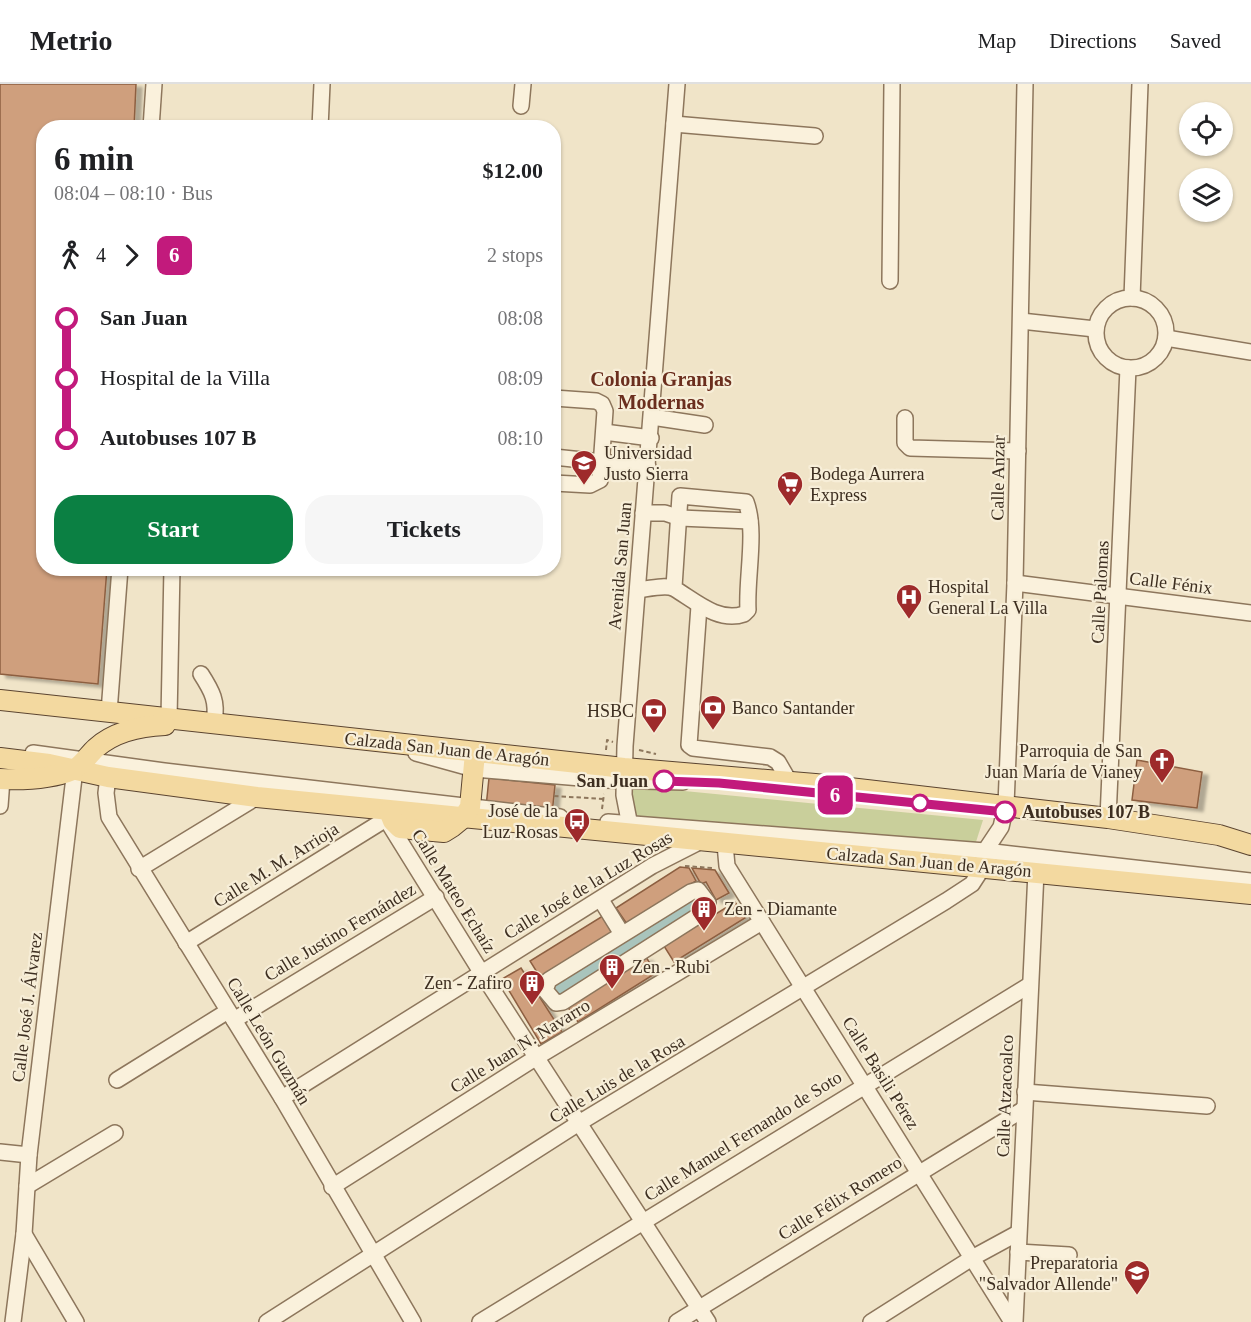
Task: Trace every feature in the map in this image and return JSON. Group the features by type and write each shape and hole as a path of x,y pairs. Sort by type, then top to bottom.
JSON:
{"main road":[{"name":"Calzada San Juan de Aragón","path":"0,700 240,725 474,761 624,774 789,781 1006,809 1108,818 1220,835 1251,845"},
{"path":"1,779 44,777 80,764 99,746 121,733 148,726 240,725"},
{"path":"0,758 80,764 108,777 388,815 400,828 444,832 467,812 474,761"},
{"name":"Calzada San Juan de Aragón","path":"467,812 631,829 725,844 984,859 1036,872 1251,894"}],"street":[{"path":"152,120 154,84"},
{"path":"320,120 322,84"},
{"path":"521,106 523,84"},
{"name":"Avenida San Juan","path":"631,829 624,774 677,84"},
{"path":"890,281 892,84"},
{"name":"Calle Anzar","path":"984,859 1001,827 1006,809 1015,583 1025,84"},
{"path":"1132,297 1140,84"},
{"path":"674,124 815,136"},
{"path":"1132,297 1154,307 1161,316 1166,338 1157,357 1139,368 1118,366 1102,353 1097,344 1095,329 1102,312 1111,304 1132,297"},
{"path":"1021,321 1095,329"},
{"path":"1166,338 1251,351"},
{"name":"Calle Palomas","path":"1108,818 1128,368"},
{"path":"561,399 599,402 604,407 600,480 594,485 561,483"},
{"path":"652,417 705,425"},
{"path":"905,418 905,443 910,448 1018,451"},
{"path":"604,432 651,438"},
{"path":"561,458 648,467"},
{"path":"638,590 674,587 699,606 740,616 748,610 750,521 748,504 745,501 680,496 674,587"},
{"path":"643,513 665,513 680,518 750,521"},
{"path":"109,712 119,576"},
{"path":"169,718 172,576"},
{"name":"Calle Fénix","path":"1015,583 1251,613"},
{"path":"699,606 689,745 693,748 770,757 778,762 789,781"},
{"path":"201,674 213,694 217,708 214,722"},
{"path":"0,709 474,761"},
{"path":"0,749 80,764 164,771 467,812"},
{"name":"Calle José J. Álvarez","path":"13,1322 24,1234 29,1155 80,764"},
{"path":"624,774 1006,809 1219,842 1251,852"},
{"name":"Calle León Guzmán","path":"108,777 106,792 109,817 282,1098 413,1322"},
{"path":"0,807 1,779"},
{"path":"139,869 257,797"},
{"name":"Calle Mateo Echaíz","path":"388,815 481,972 708,1322"},
{"name":"Calle M. M. Arrioja","path":"186,943 388,815"},
{"path":"631,829 1251,881"},
{"name":"Calle José de la Luz Rosas","path":"282,1098 652,866 701,841"},
{"name":"Calle Basili Pérez","path":"725,844 727,866 1013,1322"},
{"name":"Calle Luis de la Rosa","path":"267,1322 374,1256 579,1123 805,988 972,884 984,859"},
{"name":"Calle Atzacoalco","path":"1013,1322 1018,1252 1028,986 1036,872"},
{"path":"698,890 707,899 708,907 704,912 563,1002 552,1002 545,990 549,980 622,934 691,892 698,890"},
{"name":"Calle Justino Fernández","path":"117,1080 436,897"},
{"path":"601,900 622,934"},
{"name":"Calle Juan N. Navarro","path":"332,1187 537,1057 762,922"},
{"name":"Calle Manuel Fernando de Soto","path":"480,1322 1028,986"},
{"path":"1025,1092 1207,1106"},
{"name":"Calle Félix Romero","path":"677,1322 1024,1109"},
{"path":"27,1186 115,1133"},
{"path":"0,1152 29,1155"},
{"path":"871,1322 972,1258 1018,1233"},
{"path":"24,1234 76,1322"},
{"path":"1018,1252 1070,1255"}],"path":[{"path":"554,796 604,799"}],"green space":[{"path":"643,787 983,820 975,845 656,822 633,814 626,790"}],"water":[{"path":"696,893 704,906 558,998 550,986"}],"building":[{"path":"0,84 136,84 134,120 36,120 36,576 106,576 98,684 0,674"},
{"path":"1137,760 1202,772 1197,808 1132,800"},
{"path":"489,778 555,785 552,814 486,807"},
{"path":"680,867 689,868 696,881 627,924 616,908"},
{"path":"692,868 715,870 729,893 716,900 706,882 701,884"},
{"name":"Zen - Diamante","path":"735,902 745,918 674,962 664,946"},
{"path":"606,914 618,930 540,977 530,961"},
{"name":"Zen - Rubi","path":"646,957 656,973 578,1022 567,1006"},
{"name":"Zen - Zafiro","path":"521,968 562,1032 541,1044 502,979"}],"bus line":[{"name":"6","path":"664,781 719,783 1005,812"}],"place":[{"name":"Universidad Justo Sierra","path":"584,486"},
{"name":"Bodega Aurrera Express","path":"790,507"},
{"name":"Hospital General La Villa","path":"909,620"},
{"name":"Banco Santander","path":"713,731"},
{"name":"HSBC","path":"654,734"},
{"name":"San Juan","path":"664,781"},
{"name":"Parroquia de San Juan María de Vianey","path":"1162,784"},
{"name":"Autobuses 107 B","path":"1005,812"},
{"name":"José de la Luz Rosas","path":"577,844"},
{"name":"Zen - Diamante","path":"704,932"},
{"name":"Zen - Rubi","path":"612,990"},
{"name":"Zen - Zafiro","path":"532,1006"},
{"name":"Preparatoria \"Salvador Allende\"","path":"1137,1296"}],"district":[{"name":"Colonia Granjas Modernas","path":"661,390"}]}
